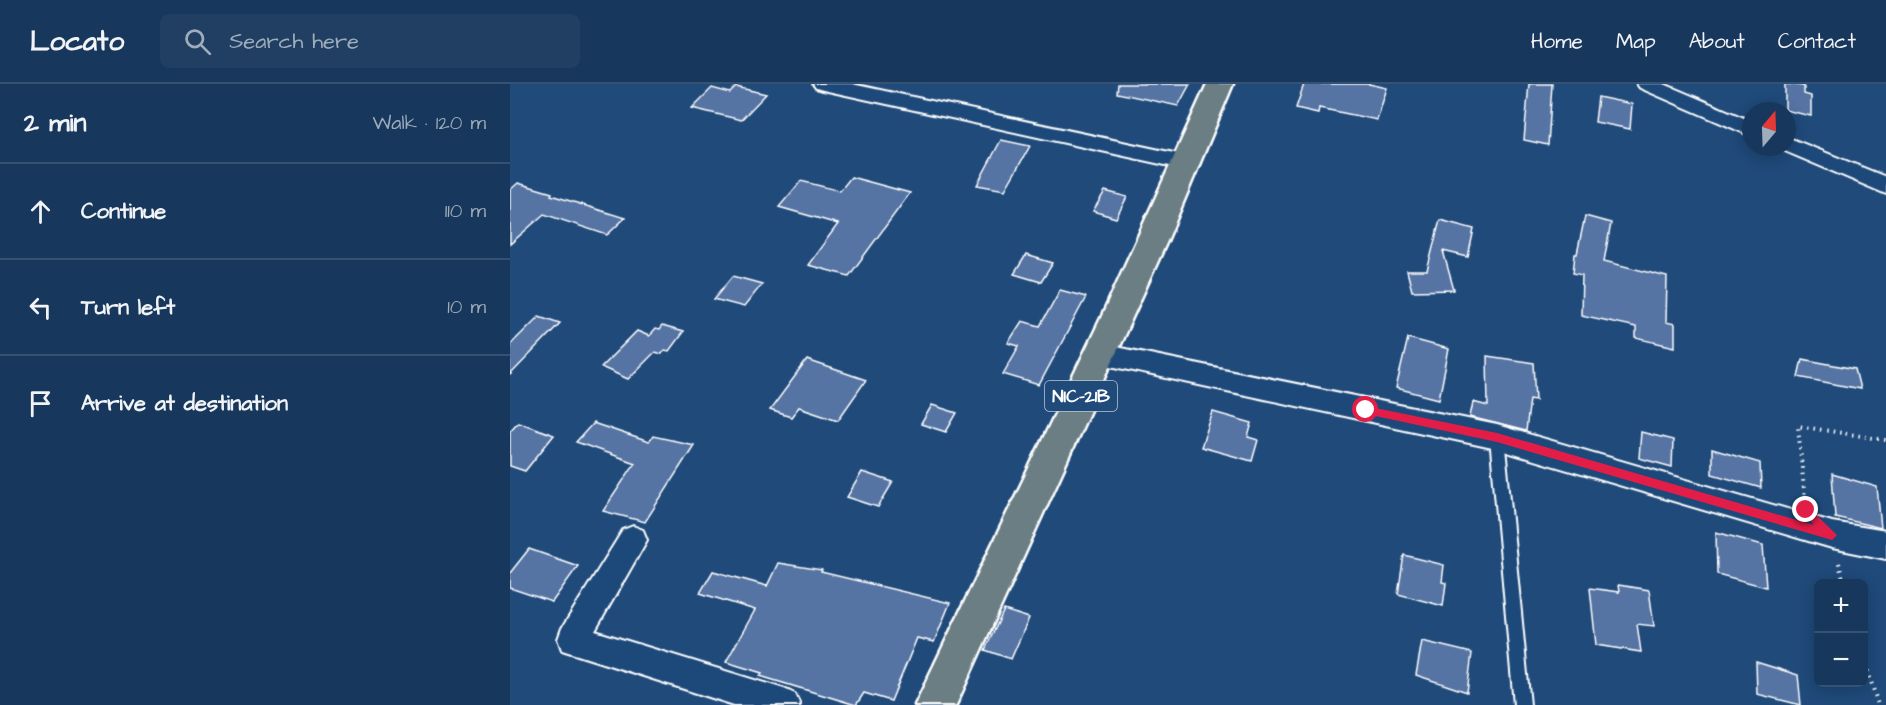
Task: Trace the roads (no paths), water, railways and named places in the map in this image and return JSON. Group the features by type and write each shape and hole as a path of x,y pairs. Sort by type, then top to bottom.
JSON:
{"highway":[{"name":"NIC-21B","path":"934,705 1101,354 1188,163 1220,84"}],"street":[{"path":"823,84 1188,163"},
{"path":"1647,84 1742,125"},
{"path":"1796,148 1886,186"},
{"path":"1101,354 1497,437 1832,535 1886,545"},
{"path":"633,540 573,639 784,705"}],"lane":[{"path":"1497,437 1522,705"}]}
